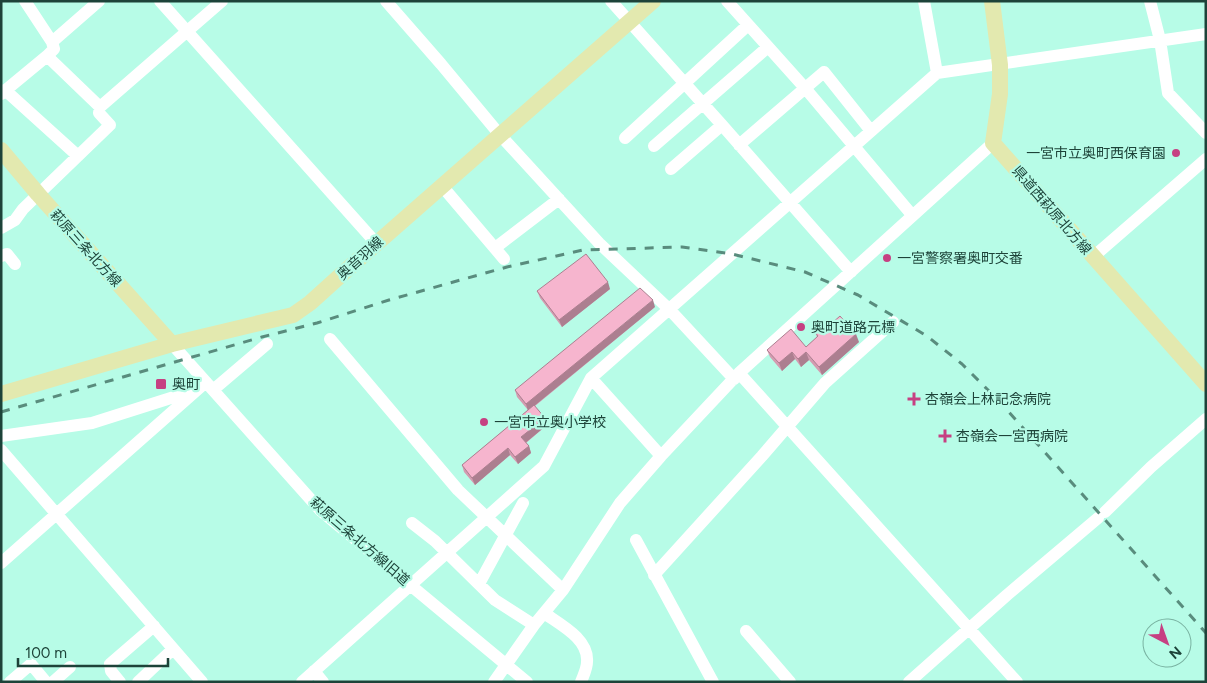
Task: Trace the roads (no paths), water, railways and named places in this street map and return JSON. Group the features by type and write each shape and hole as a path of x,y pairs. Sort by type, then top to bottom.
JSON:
{"main road":[{"name":"奥音羽線","path":"1,394 172,344 293,315 310,303 653,1"},
{"path":"992,1 1000,65 1000,94 993,143"},
{"name":"県道西萩原北方線","path":"993,143 1206,384"},
{"name":"萩原三条北方線","path":"1,150 172,344"}],"street":[{"path":"25,1 52,42 54,49 3,92 86,153"},
{"path":"52,42 99,1"},
{"path":"160,1 376,243"},
{"path":"1,228 16,220 23,209 86,153 110,125 98,113 100,107 222,1"},
{"path":"386,1 500,134 559,199 599,242 787,426 1017,682"},
{"path":"611,1 722,124 851,272"},
{"path":"727,1 805,88 912,215"},
{"path":"924,1 937,73"},
{"path":"1150,1 1160,40 1168,93 1206,133"},
{"path":"625,138 748,25"},
{"path":"302,682 544,466 592,378 937,73 1206,34"},
{"path":"654,146 768,47"},
{"path":"47,56 100,107"},
{"path":"739,145 824,72 872,131"},
{"path":"671,169 722,124"},
{"path":"494,682 534,625 563,590 620,503 661,456 737,376 993,143"},
{"path":"1093,257 1206,159"},
{"path":"442,186 504,258"},
{"path":"495,248 559,199"},
{"path":"1,256 7,254 15,264"},
{"path":"654,575 826,383 893,322"},
{"path":"330,339 458,490 563,590"},
{"name":"萩原三条北方線旧道","path":"172,344 321,511 527,682"},
{"path":"1,563 188,398 210,386 267,344"},
{"path":"592,378 661,456"},
{"path":"1,436 92,423 174,397 188,398"},
{"path":"909,682 1007,594 1102,515 1151,467 1206,419"},
{"path":"1,450 202,682"},
{"path":"479,584 523,504"},
{"path":"412,523 471,574 495,600 534,625"},
{"path":"636,540 713,682"},
{"path":"544,613 577,637 586,649 587,663 581,682"},
{"path":"120,682 111,672 110,664 154,626"},
{"path":"746,630 790,682"},
{"path":"138,682 173,649"},
{"path":"10,682 31,664 46,682"},
{"path":"53,682 70,667"},
{"path":"314,671 323,682"}],"railway":[{"path":"1,412 507,267 583,250 682,247 732,254 805,272 858,295 927,336 962,364 999,401 1206,633"}],"place":[{"name":"一宮市立奥町西保育園","path":"1176,153"},
{"name":"一宮警察署奥町交番","path":"887,258"},
{"name":"奥町道路元標","path":"801,327"},
{"name":"奥町","path":"161,384"},
{"name":"杏嶺会上林記念病院","path":"914,399"},
{"name":"一宮市立奥小学校","path":"484,422"},
{"name":"杏嶺会一宮西病院","path":"945,436"}]}
